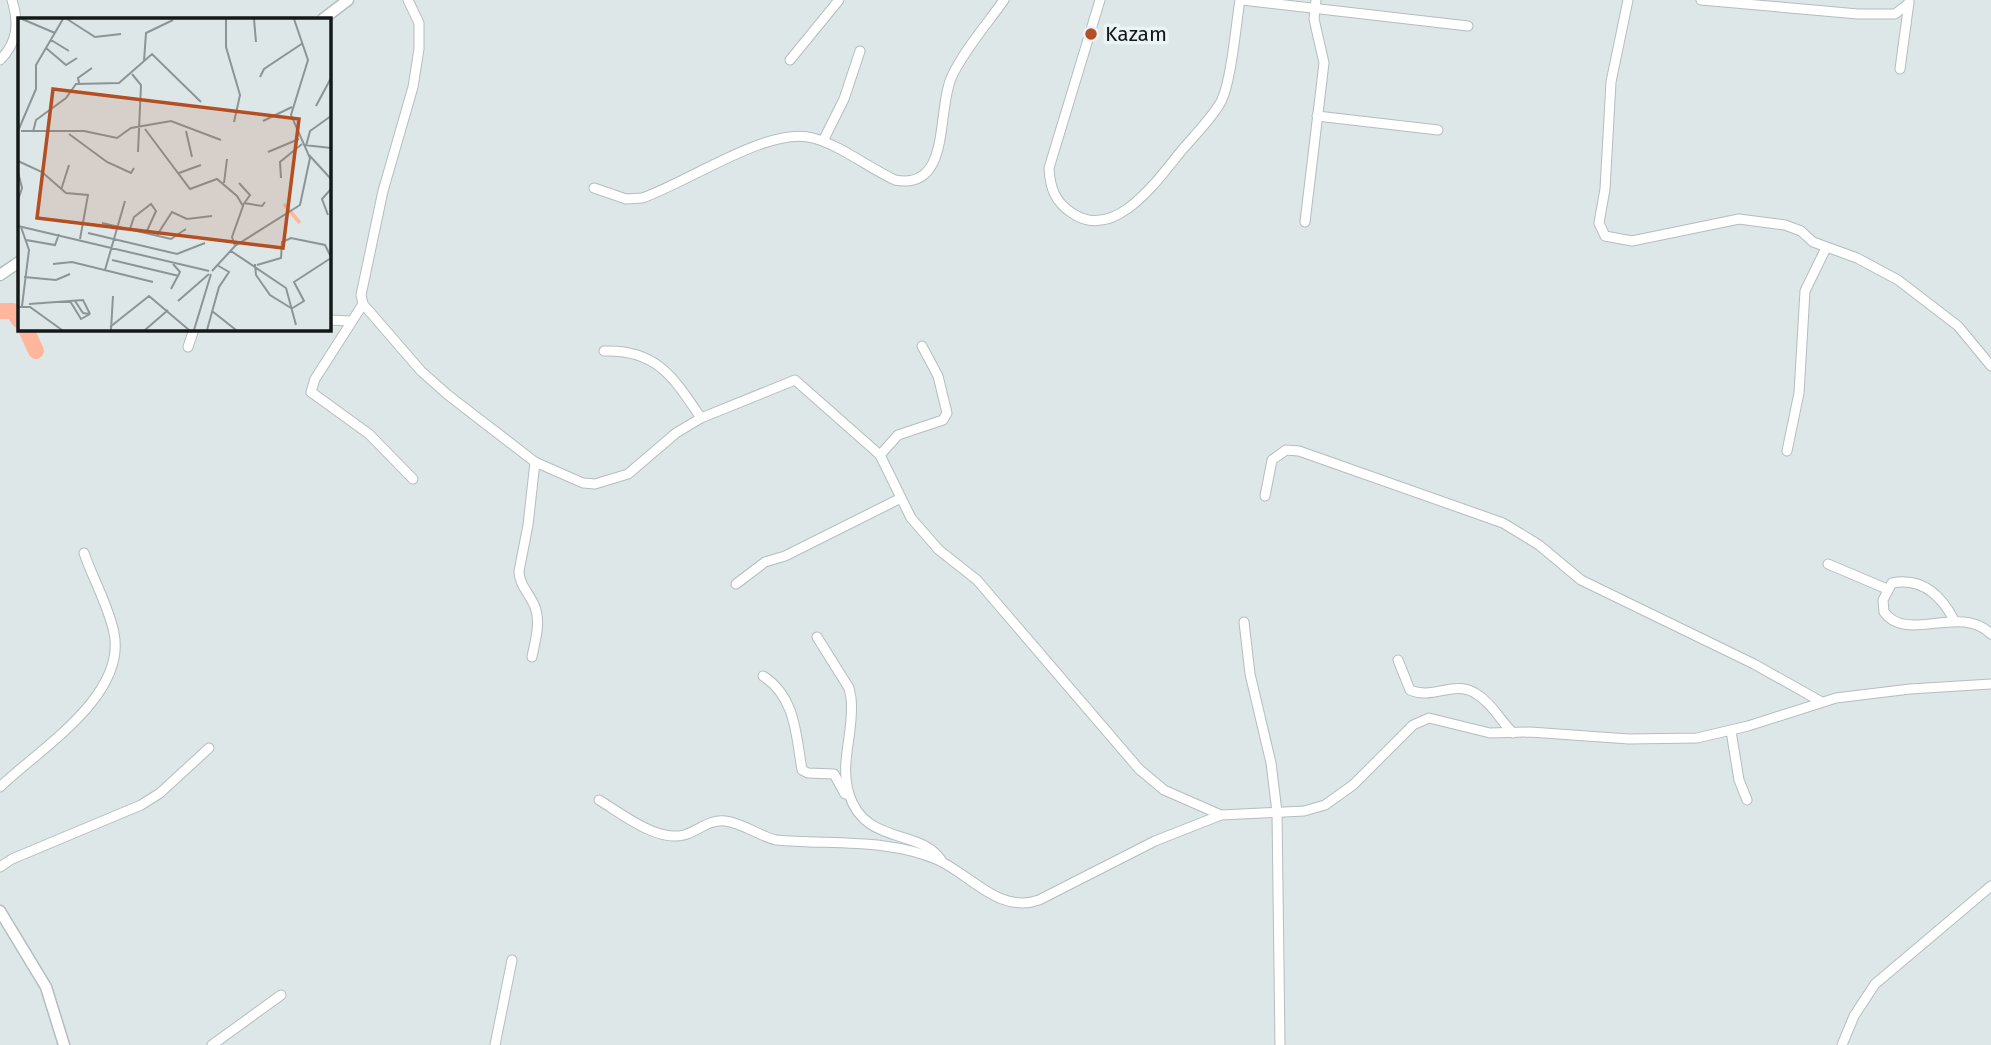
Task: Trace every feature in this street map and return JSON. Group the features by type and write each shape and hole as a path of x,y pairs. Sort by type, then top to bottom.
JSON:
{"street":[{"path":"0,60 12,45 17,28 12,0"},
{"path":"324,18 348,0"},
{"path":"408,0 419,23 419,49 413,87 383,191 362,290 363,304 421,372 535,462 583,483 596,484 617,479 638,467 676,433 701,418 795,380 880,455 899,499 911,518 939,550 977,580 1153,783 1221,815"},
{"path":"790,60 839,0"},
{"path":"594,188 626,199 638,199 776,138 800,135 823,141 895,180 907,182 920,178 935,160 953,76 1004,0"},
{"path":"1100,0 1049,168 1053,194 1062,207 1076,216 1095,220 1114,216 1139,199 1221,103 1241,0 1314,4 1468,26"},
{"path":"1628,0 1611,82 1600,230 1617,240 1632,241 1721,221 1759,219 1801,231 1826,248 1883,270 1932,303 1958,326 1991,366"},
{"path":"1700,0 1858,14 1895,14 1909,2"},
{"path":"1900,69 1909,2"},
{"path":"1305,222 1324,63 1314,4"},
{"path":"823,141 844,99 860,51"},
{"path":"1317,116 1438,130"},
{"path":"1787,451 1799,393 1805,291 1826,248"},
{"path":"0,275 18,263"},
{"path":"363,304 315,379 311,392 369,434 413,479"},
{"path":"331,320 351,321"},
{"path":"188,347 193,331"},
{"path":"880,455 898,436 943,420 947,413 938,376 922,346"},
{"path":"604,351 625,350 659,364 673,377 701,418"},
{"path":"1265,496 1272,460 1286,450 1299,451 1484,515 1521,532 1581,580 1754,664 1820,701"},
{"path":"532,657 537,630 536,614 519,578 519,571 527,533 535,462"},
{"path":"736,584 765,562 785,556 899,499"},
{"path":"0,786 89,708 106,680 114,652 114,631 83,553"},
{"path":"1828,564 1886,589"},
{"path":"1954,620 1930,589 1908,581 1892,583 1886,589 1884,612 1890,620 1910,625 1954,620 1981,626 1991,634"},
{"path":"1244,622 1250,674 1271,763 1277,812 1280,1045"},
{"path":"817,637 849,688 851,698 846,764 849,796 855,808 873,826 886,834 936,852 942,862"},
{"path":"1398,660 1410,690 1430,694 1454,688 1469,690 1489,705 1513,733"},
{"path":"763,676 786,698 794,722 802,770 808,774 834,774 849,796"},
{"path":"599,800 644,826 669,836 687,834 709,823 726,821 761,837 776,840 898,848 942,862 1001,900 1012,904 1032,903 1080,882 1155,841 1221,815 1313,810 1325,805 1353,785 1394,741 1421,720 1436,719 1480,732 1642,739 1697,738 1731,731 1820,701 1910,689 1991,684"},
{"path":"1731,731 1739,780 1747,800"},
{"path":"0,867 12,859 141,805 160,793 209,748"},
{"path":"1842,1045 1854,1016 1875,984 1991,886"},
{"path":"0,911 46,988 64,1045"},
{"path":"495,1045 512,960"},
{"path":"212,1045 281,995"}],"waterway":[{"path":"0,311 13,311 18,318"},
{"path":"27,331 36,351"}],"place":[{"name":"Kazam","path":"1091,34"}]}
